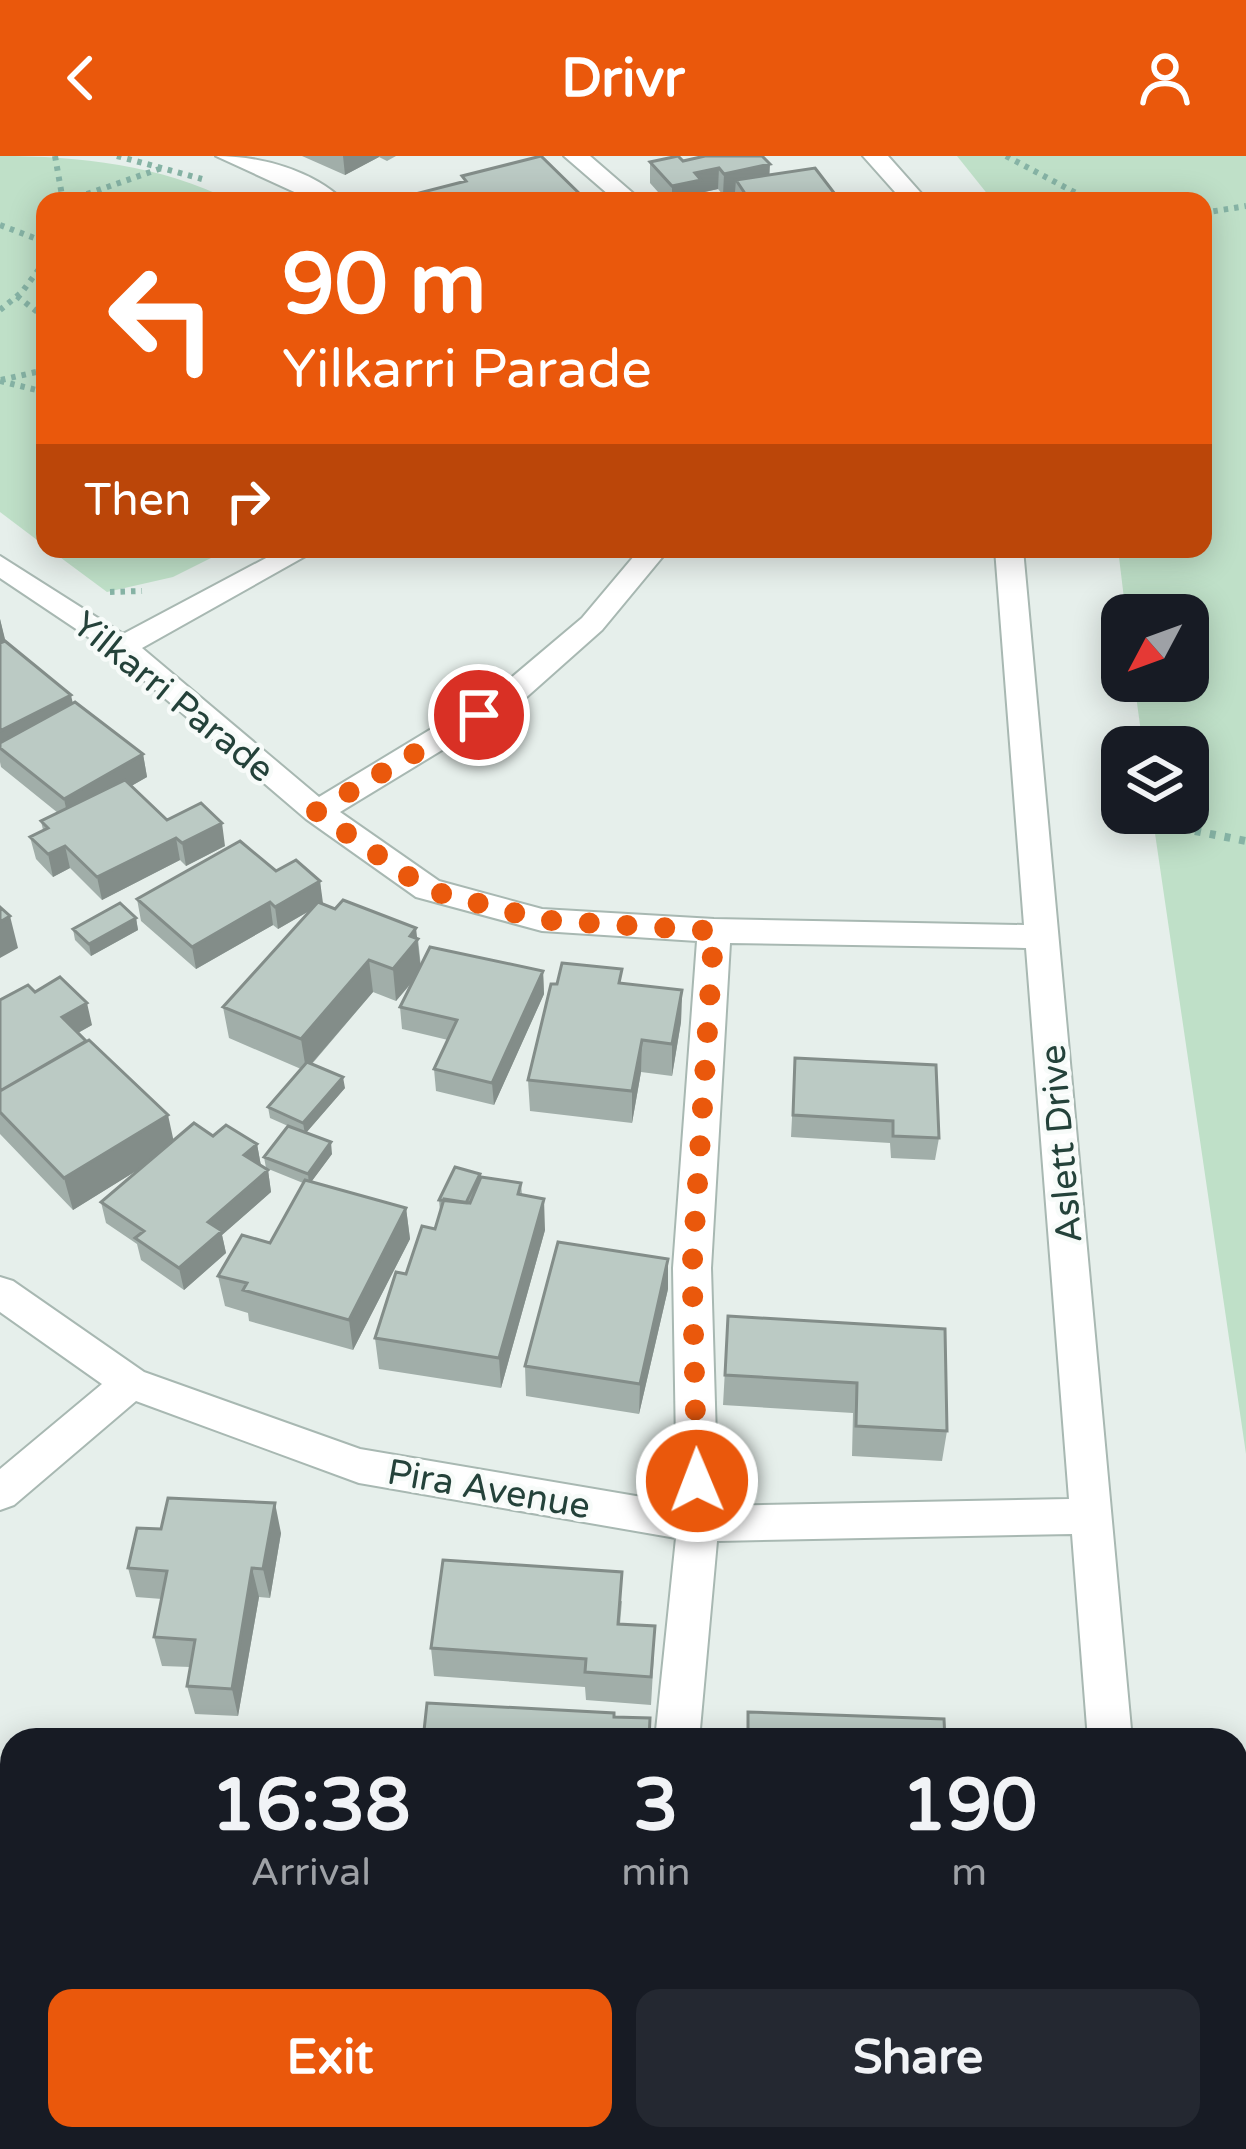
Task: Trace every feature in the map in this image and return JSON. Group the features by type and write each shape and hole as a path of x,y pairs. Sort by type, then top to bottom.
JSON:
{"street":[{"path":"228,156 279,173 315,192"},
{"path":"576,156 619,192"},
{"path":"875,156 908,192"},
{"path":"122,646 287,558"},
{"path":"316,812 510,695 592,624 647,558"},
{"name":"Aslett Drive","path":"1010,558 1109,1728"},
{"name":"Yilkarri Parade","path":"0,565 122,646 316,812 428,890 542,920 714,931 1043,938"},
{"path":"678,1728 698,1524 692,1268 714,931"},
{"name":"Pira Avenue","path":"0,1292 130,1383 359,1466 698,1524 1091,1516"},
{"path":"0,1493 130,1383"}],"path":[{"path":"55,156 63,192"},
{"path":"117,156 205,180"},
{"path":"1006,156 1073,192"},
{"path":"91,192 162,167"},
{"path":"1212,211 1246,206"},
{"path":"0,225 36,239"},
{"path":"0,310 36,272"},
{"path":"17,296 36,311"},
{"path":"0,381 36,372"},
{"path":"0,381 36,390"},
{"path":"104,591 125,595 157,587"},
{"path":"1209,834 1246,841"}],"green space":[{"path":"0,156 119,165 212,192 36,192 36,539 0,512"},
{"path":"957,156 1246,156 1246,1454 1155,834 1209,834 1209,726 1140,726 1137,702 1209,702 1209,594 1123,594 1119,558 1212,558 1212,192 986,192"},
{"path":"61,558 211,558 173,577 107,592"}],"building":[{"path":"541,156 578,192 423,192 466,181 462,176"},
{"path":"678,156 683,161 705,156 762,156 770,164 724,174 719,168 695,173 701,180 672,186 650,162"},
{"path":"815,168 833,192 744,192 736,180"},
{"path":"5,641 71,695 0,731 0,643"},
{"path":"75,702 143,754 64,799 0,748 0,743"},
{"path":"125,780 167,820 201,803 222,823 182,843 176,838 97,877 65,846 48,854 30,837 48,828 41,821"},
{"path":"240,841 276,871 296,860 320,881 275,907 270,902 192,947 137,899"},
{"path":"343,900 416,928 410,936 418,939 393,969 369,960 301,1039 223,1007 318,902 335,909"},
{"path":"120,903 136,918 89,944 73,929"},
{"path":"430,947 543,971 492,1083 434,1069 457,1020 400,1007"},
{"path":"562,963 622,969 619,983 682,990 672,1044 642,1040 632,1091 528,1080 551,984 557,984"},
{"path":"60,977 87,1003 62,1017 86,1041 0,1091 0,1000 28,985 35,992"},
{"path":"89,1040 168,1115 64,1178 0,1112 0,1091"},
{"path":"795,1058 936,1065 939,1138 893,1136 893,1121 793,1115"},
{"path":"307,1062 343,1077 303,1123 268,1107"},
{"path":"194,1123 213,1136 226,1125 257,1144 244,1155 268,1170 208,1222 222,1231 179,1268 135,1238 144,1231 101,1202"},
{"path":"288,1126 331,1142 308,1174 264,1157"},
{"path":"455,1167 480,1174 466,1203 439,1200"},
{"path":"481,1177 521,1183 518,1194 544,1199 499,1358 375,1338 396,1272 406,1274 422,1226 435,1229 444,1199 470,1203"},
{"path":"305,1180 406,1208 349,1320 243,1290 247,1283 218,1276 242,1235 270,1243"},
{"path":"558,1242 668,1259 640,1384 525,1366"},
{"path":"728,1316 945,1329 947,1431 856,1426 857,1383 725,1375"},
{"path":"168,1498 275,1503 263,1569 252,1568 232,1689 187,1686 195,1640 154,1637 167,1571 128,1568 137,1528 161,1529"},
{"path":"443,1560 622,1572 618,1624 655,1626 651,1677 585,1672 586,1659 431,1648"},
{"path":"427,1703 650,1718 650,1728 424,1728"},
{"path":"748,1712 944,1719 944,1728 748,1728"}],"route":[{"path":"479,715 316,812 428,890 542,920 714,931 692,1268 697,1481"}]}
